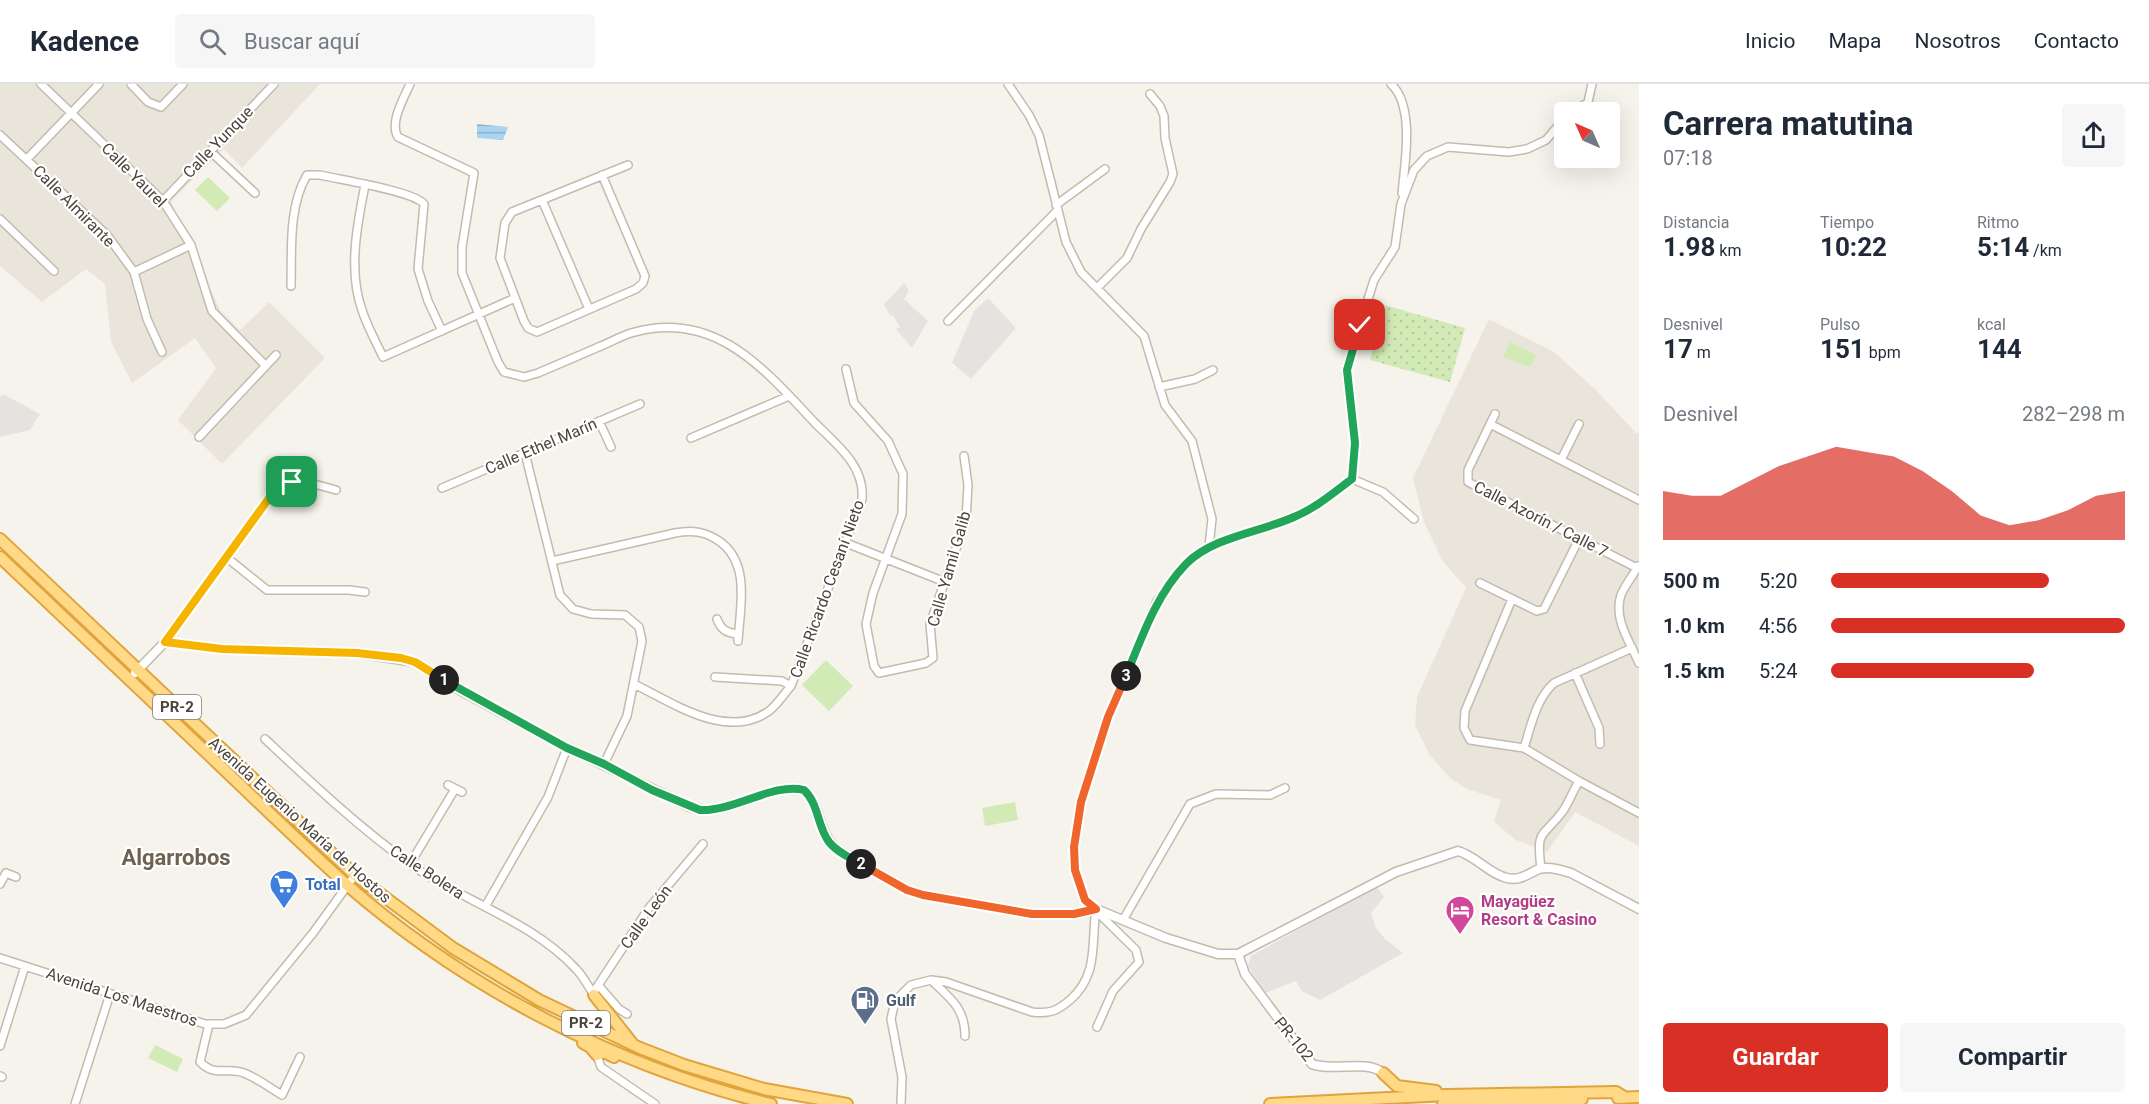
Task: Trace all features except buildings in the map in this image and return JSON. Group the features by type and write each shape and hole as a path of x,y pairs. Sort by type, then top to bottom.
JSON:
{"highway":[{"name":"Avenida Eugenio María de Hostos","path":"0,539 355,875 398,909 471,960 539,1000 589,1025 684,1065 764,1089 848,1104"},
{"name":"Avenida Eugenio María de Hostos","path":"0,557 348,885 385,916 465,972 550,1021 645,1064 725,1092 771,1104"},
{"path":"589,1025 599,1022 602,1016 595,991"},
{"path":"595,991 634,1045"},
{"path":"550,1021 569,1036 591,1047 597,1055 604,1052 633,1064 645,1064"},
{"path":"1364,1098 1382,1090 1386,1082 1383,1073"},
{"path":"1383,1073 1397,1086 1426,1089 1445,1100"},
{"path":"1270,1104 1364,1098 1445,1100 1584,1092 1616,1092 1624,1097 1639,1097"}],"street":[{"name":"Calle Yaurel","path":"41,84 163,201 191,245 212,311 266,366"},
{"path":"27,159 99,84"},
{"path":"131,84 148,102 161,107 183,84"},
{"name":"Calle Yunque","path":"163,201 274,84"},
{"name":"Calle Ricardo Cesaní Nieto","path":"410,84 395,123 394,131 398,137 474,173 461,261 462,273 504,372 524,377 538,373 631,333 657,329 705,333 727,342 758,363 847,455 861,477 862,499 791,687 770,710 754,719 734,723 703,718 634,684"},
{"path":"1352,479 1355,443 1347,370 1374,280 1395,247 1401,204 1406,120 1403,102 1391,84"},
{"path":"1588,102 1592,84"},
{"path":"1013,86 1039,135 1066,242 1081,272 1144,336 1165,405 1192,441 1212,519 1209,546"},
{"path":"1097,288 1128,258 1141,229 1173,174 1165,138 1164,116 1160,106 1149,94"},
{"path":"1401,204 1414,170 1434,152 1448,147 1509,152 1527,149 1546,140 1554,131"},
{"name":"Calle Almirante","path":"0,135 107,235 134,272 147,319 162,352"},
{"path":"210,151 255,194"},
{"path":"602,175 645,276 644,283 636,289 537,332 528,328 500,258 505,223 512,212 602,175 628,165"},
{"path":"948,321 1057,207 1105,168"},
{"path":"291,286 292,235 297,202 307,175 320,175 406,193 421,200 424,204 418,269 428,301 442,331"},
{"path":"365,186 356,233 356,280 361,309 383,357 515,298"},
{"path":"542,200 589,309"},
{"path":"0,219 44,268 54,271"},
{"path":"134,272 191,245"},
{"path":"199,437 276,355"},
{"path":"1159,387 1195,379 1213,370"},
{"path":"846,372 854,404 888,441 903,474 902,514 886,559"},
{"path":"691,438 789,396"},
{"name":"Calle Ethel Marín","path":"441,488 640,404"},
{"name":"Calle Azorín / Calle 7","path":"1495,414 1468,470 1468,482 1579,539 1638,566"},
{"path":"599,421 611,447"},
{"path":"1490,424 1639,500"},
{"path":"1561,460 1579,424"},
{"path":"525,453 560,595 573,609 591,614 625,615 639,627 642,641 627,716 604,764"},
{"name":"Calle Yamil Galib","path":"886,559 873,593 866,624 874,666 879,673 926,663 933,658 930,624 966,520 968,485 964,456"},
{"path":"1352,479 1383,492 1414,519"},
{"path":"1097,1027 1113,991 1139,962 1136,950 1085,900 1075,870 1074,847 1081,802 1108,717 1157,601 1187,562 1209,546 1302,514 1352,479"},
{"path":"129,680 165,642 280,483 300,480 336,490"},
{"path":"552,561 675,533 693,530 709,534 726,546 738,563 741,586 738,637 724,631 717,619"},
{"path":"1480,583 1537,611 1544,609 1579,539"},
{"path":"846,543 945,582"},
{"path":"226,557 267,590 365,592"},
{"path":"1638,566 1622,594 1619,606 1620,622 1639,663"},
{"path":"1512,598 1465,711 1464,728 1470,740 1524,748 1639,813"},
{"path":"165,642 222,649 357,653 415,662 463,692 567,748 604,764 652,790 700,810 708,811 746,802 788,788 804,790 813,800 823,832 830,844 839,852 907,890 923,895 1032,914 1074,914 1096,909 1166,938 1218,954 1238,954 1396,872 1449,852 1458,851 1467,853 1494,872 1510,879 1521,878 1540,868 1571,873 1639,909"},
{"path":"1524,748 1545,692 1554,683 1632,648"},
{"path":"1575,673 1597,724 1600,744"},
{"path":"715,676 782,681 791,687"},
{"path":"723,677 726,686"},
{"name":"Calle Bolera","path":"265,739 337,807 410,864 451,890 542,939 575,968 595,991 627,1014"},
{"path":"485,907 548,797 567,748"},
{"path":"1540,868 1538,847 1541,834 1563,810 1579,781"},
{"path":"1123,920 1190,804 1216,794 1270,795 1285,788"},
{"path":"410,864 455,789"},
{"name":"Calle León","path":"595,991 649,908 703,844"},
{"path":"0,884 3,872 16,877"},
{"name":"Avenida Los Maestros","path":"0,958 209,1024 224,1024 246,1015 313,933 355,875"},
{"path":"901,1104 902,1077 891,1019 895,1001 910,985 931,980 946,982 1032,1012 1045,1014 1057,1011 1088,980 1093,957 1096,909"},
{"name":"PR-102","path":"1238,954 1245,974 1312,1064 1322,1067 1372,1067 1383,1073"},
{"path":"0,1046 25,966"},
{"path":"931,980 958,1006 965,1023 965,1036"},
{"path":"75,1104 110,994"},
{"path":"209,1024 200,1062 206,1068 215,1071 243,1072 282,1095 300,1057"},
{"path":"597,1055 601,1067 655,1104"}],"shaded area":[{"path":"0,84 320,84 242,168 224,149 171,201 220,310 240,330 269,302 325,358 222,464 178,420 216,368 195,338 132,383 111,342 105,284 86,269 42,302 0,266"},
{"path":"904,283 909,290 904,299 928,321 912,348 896,329 900,327 893,315 890,316 884,304"},
{"path":"988,298 1016,328 971,379 952,363 974,311"},
{"path":"1489,319 1554,352 1596,390 1637,434 1639,432 1639,846 1575,812 1547,852 1516,840 1494,822 1501,800 1467,789 1450,778 1429,754 1415,725 1417,697 1466,588 1442,560 1424,522 1413,478"},
{"path":"3,394 40,414 30,430 0,437 0,397"},
{"path":"1376,886 1384,897 1371,913 1376,928 1385,939 1403,953 1320,1000 1302,991 1296,981 1265,993 1248,966 1251,956"}],"green space":[{"path":"208,177 230,198 217,211 195,190"},
{"path":"1370,301 1465,328 1450,382 1370,360 1380,325 1365,320"},
{"path":"1510,342 1536,355 1530,367 1503,357"},
{"path":"826,660 853,686 829,711 802,685"},
{"path":"1015,802 1018,820 985,826 982,808"},
{"path":"155,1045 183,1059 177,1072 148,1058"}],"water":[{"path":"477,124 508,127 503,140 477,138"}],"place":[{"name":"Total","path":"284,910"},
{"name":"Mayagüez Resort & Casino","path":"1460,936"},
{"name":"Gulf","path":"865,1026"}],"district":[{"name":"Algarrobos","path":"176,857"}],"route":[{"path":"292,482 280,483 165,642 222,649 357,653 401,658 415,662 463,692 560,744 690,807 708,811 746,802 788,788 804,790 813,800 823,832 830,844 839,852 907,890 923,895 1032,914 1074,914 1096,909 1085,900 1075,870 1074,847 1081,802 1108,717 1157,601 1187,562 1209,546 1310,510 1352,479 1355,443 1347,370 1360,325"}]}
